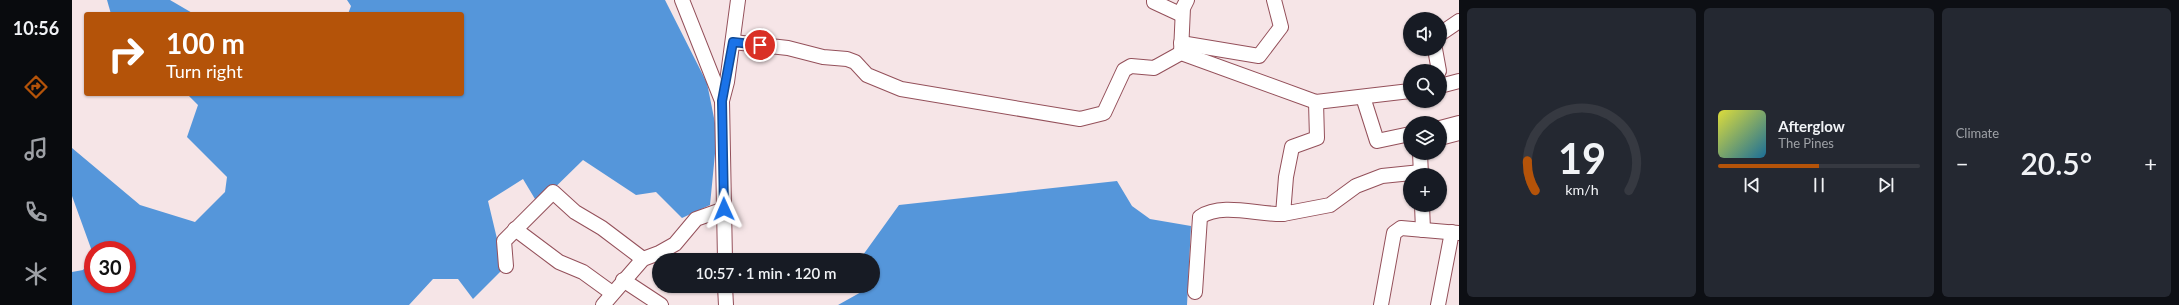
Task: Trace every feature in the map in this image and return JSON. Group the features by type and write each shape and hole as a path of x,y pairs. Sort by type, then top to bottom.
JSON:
{"street":[{"path":"682,0 722,101"},
{"path":"725,253 722,101 733,42 738,0"},
{"path":"1154,0 1154,2 1182,15"},
{"path":"1181,48 1182,15 1187,0"},
{"path":"733,42 788,48 823,57 847,59 855,62 866,75 901,89 1080,119 1104,113 1124,70 1131,66 1154,68 1181,48 1259,56 1281,27 1274,0"},
{"path":"1447,29 1459,21"},
{"path":"1181,48 1316,102 1403,92"},
{"path":"1447,82 1459,82"},
{"path":"1363,97 1378,141 1403,136"},
{"path":"1283,214 1286,177 1292,147 1317,138 1316,102"},
{"path":"1447,127 1459,124"},
{"path":"1447,136 1459,133"},
{"path":"1195,292 1200,218 1208,212 1230,210 1283,214 1330,205 1356,186 1382,176 1403,174"},
{"path":"506,266 504,241 553,192 575,212 602,228 643,259"},
{"path":"603,305 623,280 643,259 675,244 696,219 724,209"},
{"path":"1422,212 1423,230"},
{"path":"1381,305 1394,233 1401,228 1455,232 1438,305"},
{"path":"515,229 559,262 583,272 612,293"},
{"path":"623,280 661,305"},
{"path":"725,293 726,305"}],"water":[{"path":"107,0 170,0 191,12 110,12"},
{"path":"347,0 665,0 707,83 717,133 710,205 682,218 656,192 636,195 583,160 538,204 523,179 488,201 504,268 473,299 458,279 433,279 409,305 72,305 72,272 84,269 84,293 136,293 136,241 88,241 72,196 72,148 140,205 195,222 225,192 227,177 187,137 198,105 189,96 464,96 464,12 349,12 351,6"},
{"path":"1117,181 1132,206 1150,219 1191,226 1187,305 838,305 859,293 880,293 880,253 864,253 899,205"}],"route":[{"path":"724,209 722,101 727,82 733,42 760,45"}]}
